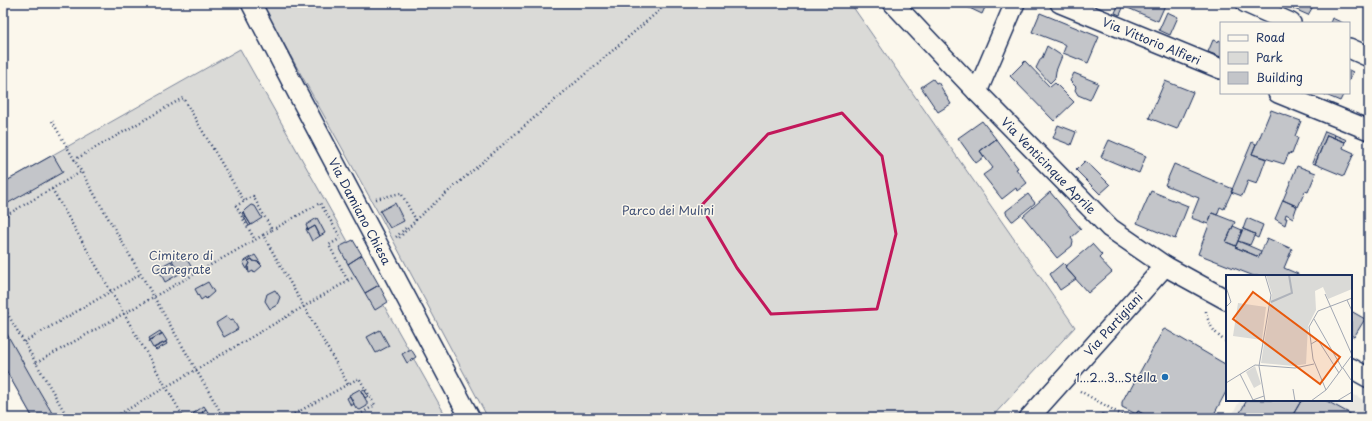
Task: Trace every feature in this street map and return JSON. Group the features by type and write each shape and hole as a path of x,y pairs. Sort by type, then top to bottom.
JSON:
{"street":[{"name":"Via Damiano Chiesa","path":"251,3 470,418"},
{"name":"Via Venticinque Aprile","path":"893,3 976,92 1110,228 1165,266 1226,299"},
{"path":"976,92 1015,3"},
{"name":"Via Vittorio Alfieri","path":"1060,3 1220,69"},
{"path":"1246,3 1289,22"},
{"path":"1350,48 1369,57"},
{"path":"1280,94 1369,130"},
{"name":"Via Partigiani","path":"1029,418 1165,266"},
{"path":"1352,369 1369,378"}],"path":[{"path":"380,250 668,3"},
{"path":"74,160 184,98 244,201"},
{"path":"52,121 224,418"},
{"path":"3,217 81,172"},
{"path":"52,189 184,418"},
{"path":"255,240 236,206 244,201 253,196 272,230"},
{"path":"36,363 320,203 341,238 329,245 348,281"},
{"path":"263,235 348,384"},
{"path":"24,342 141,274"},
{"path":"113,418 356,276"},
{"path":"3,306 68,418"},
{"path":"1206,309 1206,317 1219,338 1226,342"},
{"path":"287,418 359,378 375,406 354,418"},
{"path":"1063,380 1127,418"}],"highlighted area":[{"path":"842,113 882,156 896,234 877,309 771,314 737,268 701,206 768,134"}],"shaded area":[{"path":"1352,394 1369,403 1369,418 1231,418 1240,401 1352,401"}],"green space":[{"name":"Parco dei Mulini","path":"261,3 857,3 853,7 1075,327 991,418 488,418 379,214"},
{"name":"Cimitero di Canegrate","path":"240,49 447,418 33,418 3,365 3,183"}],"building":[{"path":"961,3 987,3 982,14"},
{"path":"1119,3 1125,3 1120,15 1115,13"},
{"path":"1130,3 1166,3 1158,21 1128,8"},
{"path":"1281,3 1315,3 1308,15"},
{"path":"1167,12 1178,17 1170,35 1159,30"},
{"path":"1040,13 1099,37 1088,63 1063,53 1066,45 1032,32"},
{"path":"1332,18 1341,22 1330,22"},
{"path":"1213,40 1218,42 1220,40 1220,57 1208,52"},
{"path":"1047,46 1062,56 1055,78 1050,83 1036,68"},
{"path":"1025,61 1050,87 1055,83 1074,102 1054,121 1010,76"},
{"path":"1350,70 1353,72 1350,79"},
{"path":"1074,73 1098,83 1090,100 1078,95 1075,90 1076,87 1070,81"},
{"path":"933,79 936,83 938,82 951,104 938,112 921,87"},
{"path":"1165,81 1193,92 1177,129 1149,118"},
{"path":"1323,94 1344,94 1340,101"},
{"path":"1271,110 1301,121 1295,136 1298,138 1292,154 1289,153 1284,164 1252,154"},
{"path":"982,121 996,139 980,151 984,157 976,163 958,138"},
{"path":"1058,125 1076,132 1071,145 1053,138"},
{"path":"1325,131 1335,135 1334,138 1327,135 1315,164 1312,163"},
{"path":"1327,135 1345,142 1343,148 1354,153 1344,176 1315,164"},
{"path":"1335,135 1347,140 1345,142 1334,138"},
{"path":"996,139 1018,168 1016,169 1027,183 1017,191 1016,188 1002,199 983,175 993,168 980,151"},
{"path":"1109,140 1146,156 1139,173 1101,157"},
{"path":"1252,142 1256,144 1252,154 1266,159 1257,184 1248,181 1242,196 1231,192"},
{"path":"53,155 63,172 3,206 3,183"},
{"path":"1085,161 1110,185 1100,194 1076,170"},
{"path":"1174,164 1233,189 1224,209 1220,207 1217,215 1212,213 1208,224 1191,218 1199,198 1165,185"},
{"path":"1297,166 1316,173 1308,192 1305,191 1298,207 1283,200"},
{"path":"1151,191 1188,206 1175,239 1137,223"},
{"path":"1050,192 1081,229 1071,238 1073,241 1072,246 1057,258 1023,216"},
{"path":"1028,194 1035,203 1012,221 1006,211"},
{"path":"1283,200 1297,206 1293,218 1286,214 1285,218 1287,218 1285,225 1275,219"},
{"path":"395,203 404,221 390,228 380,211"},
{"path":"251,205 255,206 262,218 251,225 243,212"},
{"path":"243,212 251,225 249,226 242,213"},
{"path":"1212,213 1235,222 1226,242 1259,257 1267,238 1292,249 1284,268 1298,275 1251,275 1198,254 1209,225 1208,224"},
{"path":"317,218 325,233 320,236 315,226 308,230 306,225"},
{"path":"1247,218 1263,225 1258,238 1254,236 1255,234 1243,229"},
{"path":"315,226 320,236 312,241 306,229 307,228 308,230"},
{"path":"1233,226 1242,230 1236,246 1226,242"},
{"path":"1243,229 1255,234 1250,245 1238,241"},
{"path":"353,240 362,255 348,264 339,247"},
{"path":"1238,241 1261,251 1259,257 1235,247"},
{"path":"1092,244 1102,255 1099,258 1112,272 1088,293 1065,267"},
{"path":"183,254 191,266 179,273 172,260"},
{"path":"255,255 261,264 253,261 252,259 248,261 250,263 248,271 243,262"},
{"path":"362,255 379,285 365,293 348,264"},
{"path":"252,259 262,266 254,273 253,271 249,273 248,267 250,263 248,261"},
{"path":"171,261 179,274 165,282 158,268"},
{"path":"1063,263 1076,279 1060,290 1050,274"},
{"path":"208,282 214,292 206,299 205,297 201,300 195,289"},
{"path":"379,285 388,302 375,310 365,293"},
{"path":"275,290 280,297 277,305 270,309 265,301 267,294"},
{"path":"1352,312 1365,319 1354,337 1352,336"},
{"path":"227,316 230,320 233,319 238,329 224,337 216,323"},
{"path":"3,327 55,418 33,418 3,365"},
{"name":"1...2...3...Stella","path":"1165,329 1225,364 1226,362 1226,392 1212,418 1150,418 1138,411 1136,414 1122,407 1122,402 1163,330"},
{"path":"380,330 389,346 376,353 367,337"},
{"path":"160,331 162,334 150,340 149,338"},
{"path":"162,333 167,341 153,348 149,341"},
{"path":"166,342 167,344 156,350 154,348"},
{"path":"411,349 416,357 407,363 402,354"},
{"path":"360,389 367,402 367,406 360,410 356,408 349,395"},
{"path":"364,389 368,396 365,398 361,391"},
{"path":"350,396 354,404 351,406 347,398"},
{"path":"1246,401 1301,401 1291,418 1237,418"},
{"path":"1301,401 1327,401 1358,418 1291,418"},
{"path":"204,406 206,409 202,412 206,418 192,418 191,415"},
{"path":"206,409 211,417 209,418 206,418 202,412"},
{"path":"1138,411 1150,418 1145,418 1136,414"},
{"path":"1101,414 1103,414 1111,418 1099,418"}],"place":[{"name":"1...2...3...Stella","path":"1165,377"}]}
